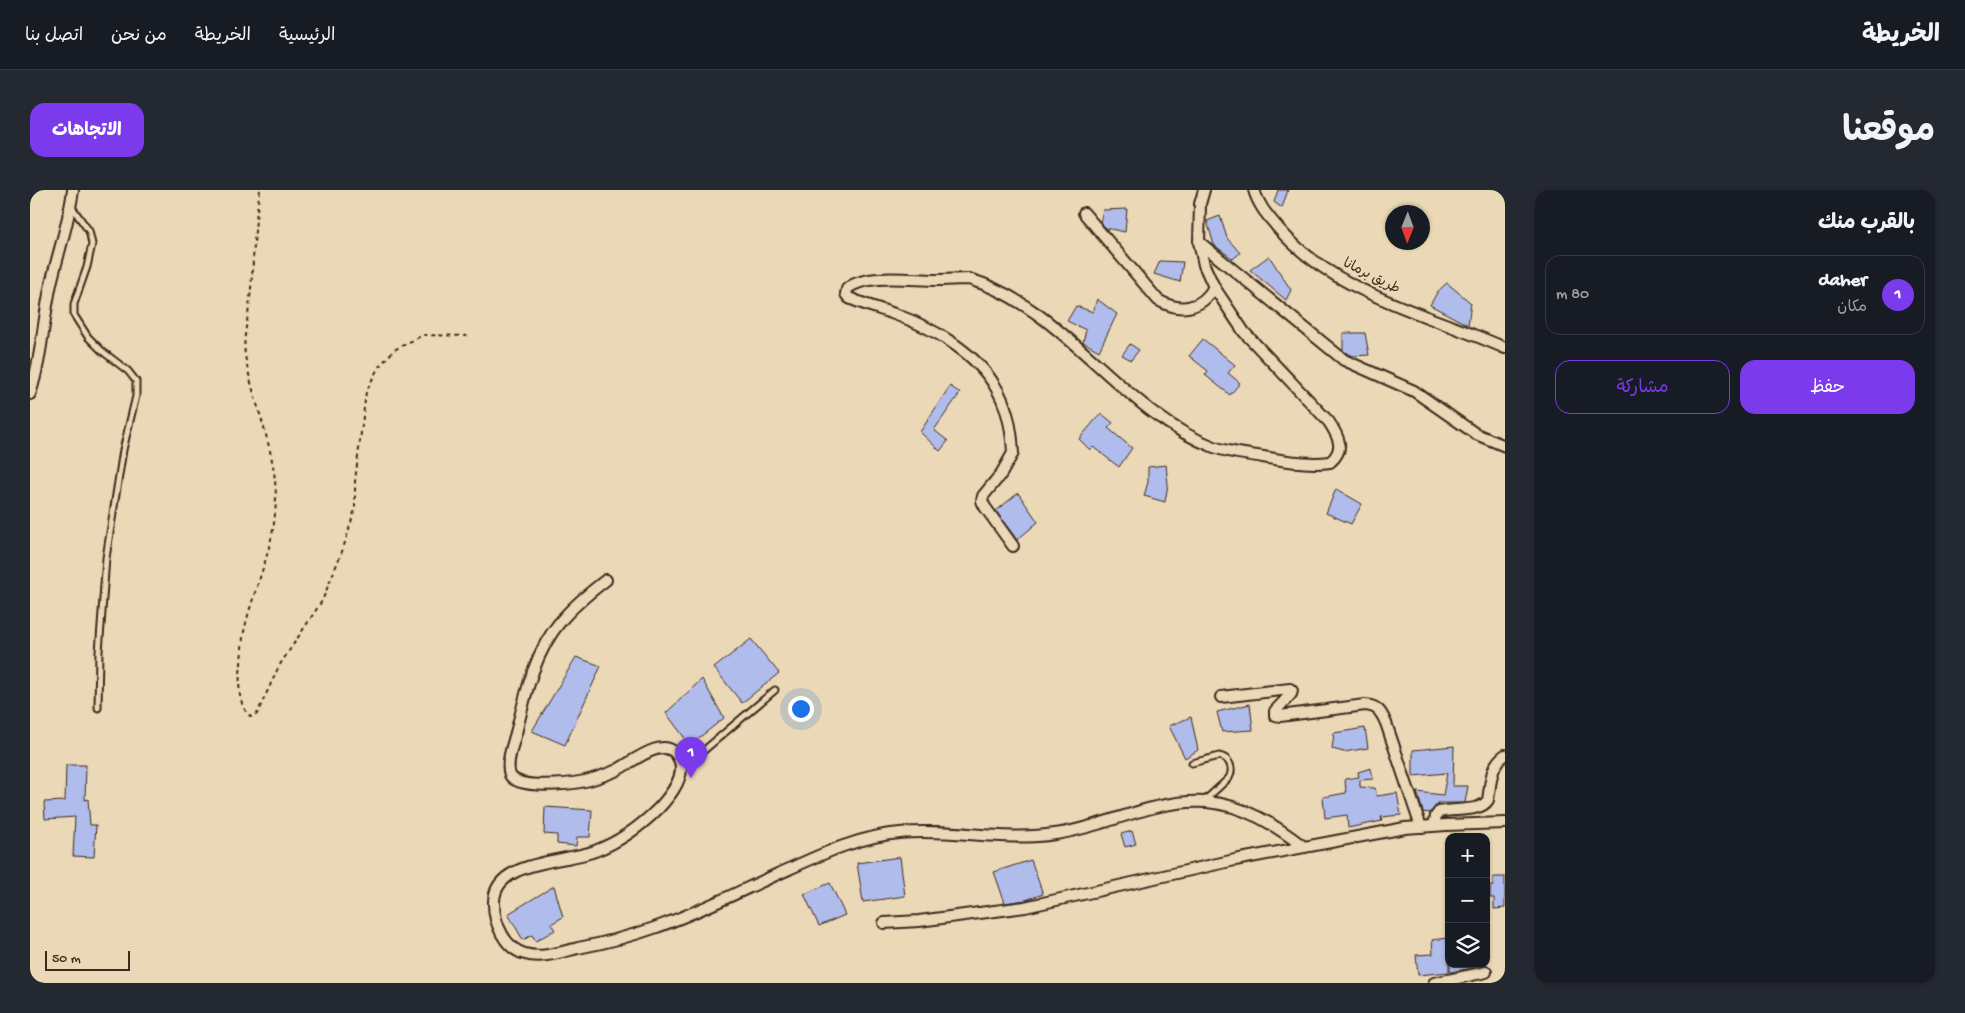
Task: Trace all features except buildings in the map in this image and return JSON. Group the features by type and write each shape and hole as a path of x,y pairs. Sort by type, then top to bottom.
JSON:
{"street":[{"path":"30,394 51,286 71,206 73,190"},
{"path":"1013,546 982,501 983,496 1001,474 1013,453 1007,417 996,387 982,370 954,345 916,324 849,298 846,294 847,289 855,284 884,280 969,279 979,282 1032,310 1130,394 1188,434 1214,447 1232,452 1296,462 1330,462 1338,454 1340,445 1337,434 1329,422 1244,332 1214,287 1204,265 1199,242 1200,204 1204,190"},
{"name":"طريق برمانا","path":"1254,190 1259,204 1287,238 1315,262 1390,303 1505,348"},
{"path":"1084,213 1158,300 1166,305 1178,308 1196,306 1204,302 1214,287"},
{"path":"1199,242 1344,360 1414,391 1476,434 1505,446"},
{"path":"606,580 590,592 558,623 546,642 534,668 525,696 510,762 510,775 516,781 528,784 559,784 588,780 613,772 647,752 662,747 668,747 674,752 681,763 681,769 676,786 670,795 639,828 592,852 527,867 508,874 498,883 494,908 502,935 514,950 524,954 537,956 555,954 602,944 652,928 692,913 820,855 871,838 899,832 929,832 995,837 1053,835 1086,829 1145,809 1167,804 1204,802 1221,804 1242,810 1269,822 1304,847"},
{"path":"1221,697 1290,689 1292,694 1275,711 1275,715 1280,716 1365,705 1376,707 1386,723 1421,827"},
{"path":"1434,825 1439,812 1478,807 1486,804 1493,770 1499,759 1505,755"},
{"path":"884,922 920,922 1025,907 1235,860 1421,827 1505,823"},
{"path":"1434,983 1486,972"}],"lane":[{"path":"71,206 90,231 92,244 87,267 74,304 74,315 88,338 128,371 136,381 136,396 123,450 106,558 99,652 98,708"},
{"path":"681,769 775,690"},
{"path":"1192,763 1219,756 1229,761 1231,765 1231,774 1204,802"}],"path":[{"path":"260,190 254,222 249,308 243,341 251,386 269,444 276,491 275,515 271,538 245,624 242,643 239,681 241,704 244,712 251,717 257,714 279,666 322,601 343,549 355,509 355,481 366,392 378,368 394,350 423,335 470,336"}],"place":[{"name":"daher","path":"691,778"}]}
